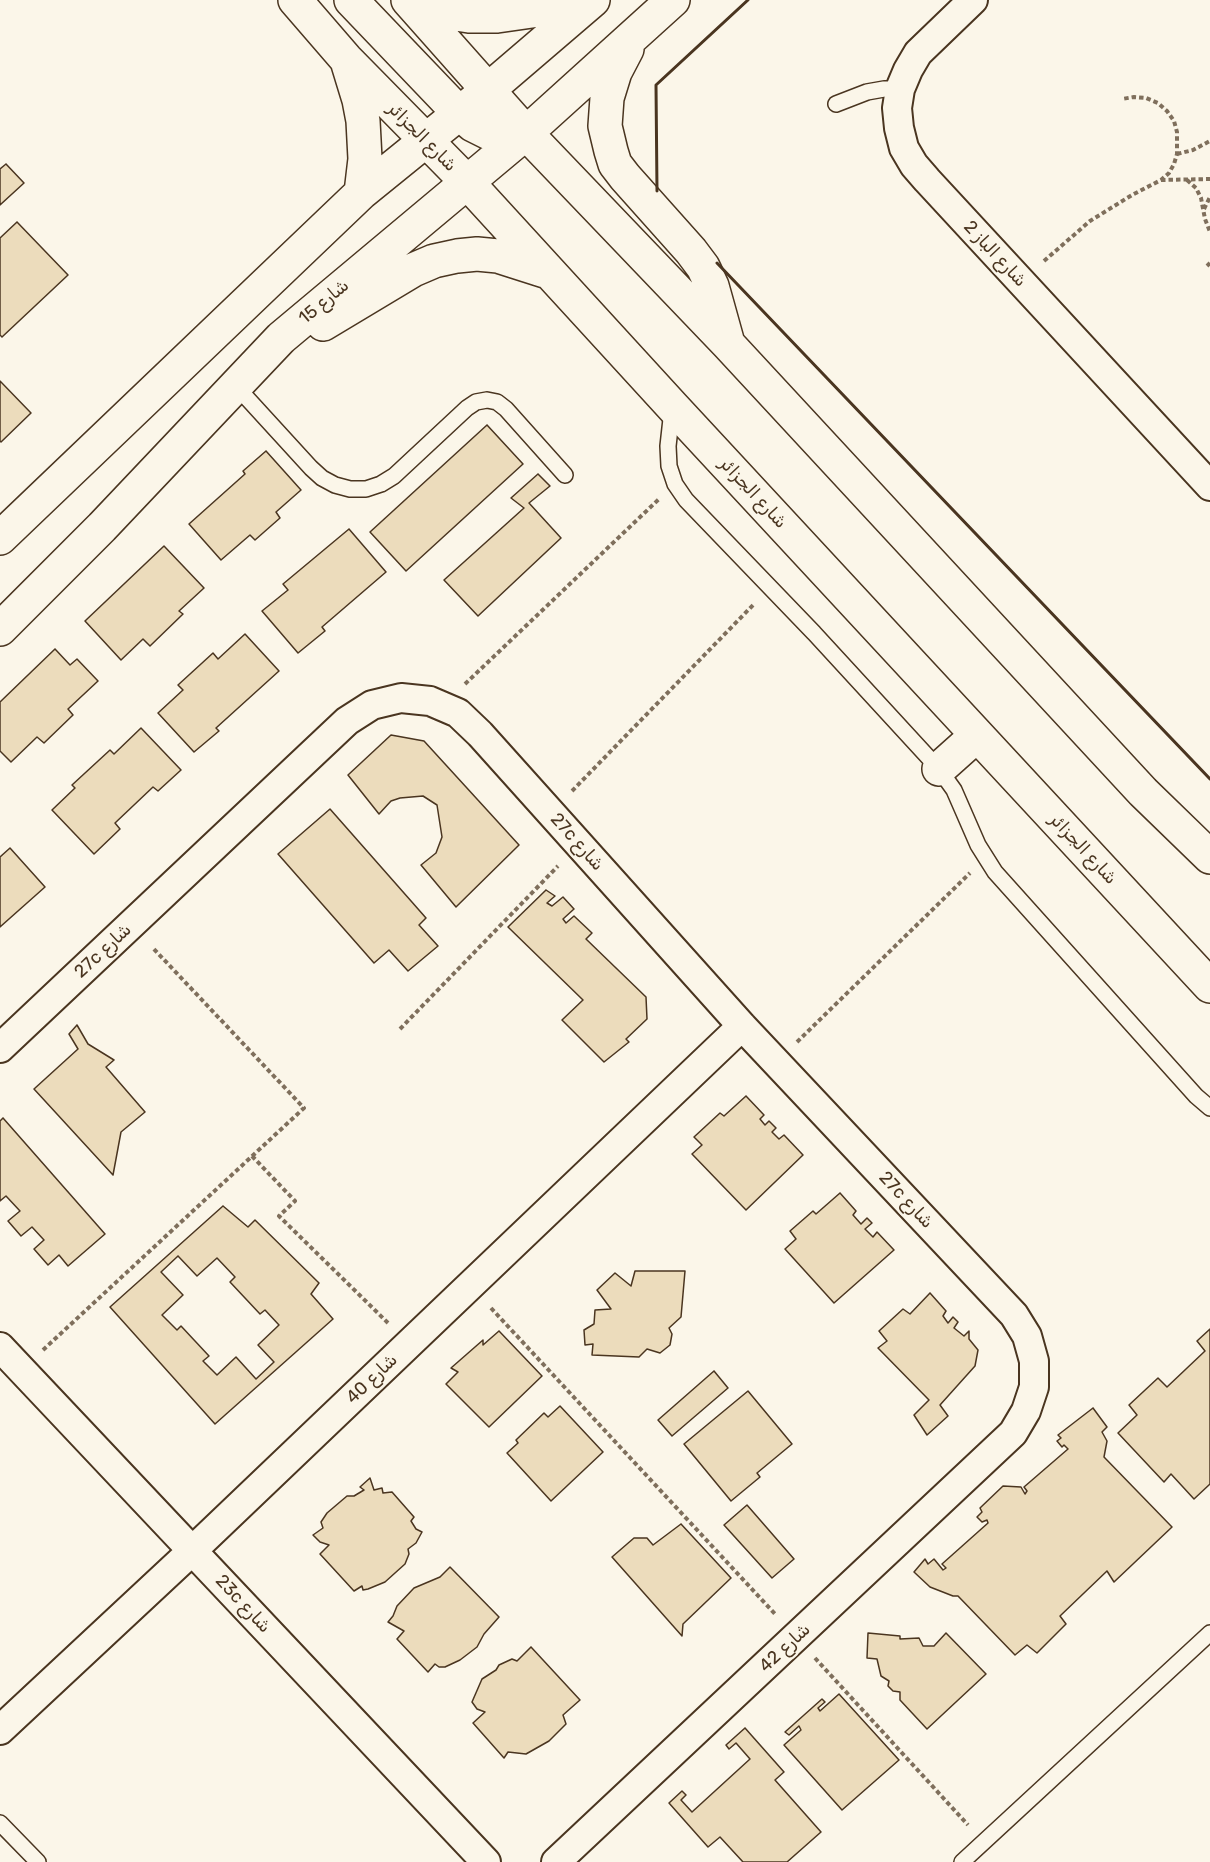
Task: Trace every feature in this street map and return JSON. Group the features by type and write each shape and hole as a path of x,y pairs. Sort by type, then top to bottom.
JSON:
{"main road":[{"name":"شارع الجزائر","path":"295,0 346,59 467,182 1210,986"},
{"path":"351,0 473,125 489,133 507,136 526,133"},
{"path":"412,4 469,16 497,16 553,8 576,0"},
{"path":"0,538 361,193 488,90 593,0"},
{"name":"شارع 15","path":"0,629 102,527 281,338 526,133 673,0"},
{"path":"412,4 526,133 728,344 1143,792 1210,857"},
{"path":"635,34 615,72 607,98 605,126 610,152 615,164 625,177 703,267 712,286 728,344"},
{"path":"346,59 354,79 363,121 365,159 361,193"},
{"path":"281,338 322,324 413,270 434,261 477,254 498,256 548,272"},
{"path":"939,769 977,735"}],"street":[{"name":"شارع الباز 2","path":"973,0 918,53 908,70 900,89 897,108 898,128 904,148 914,165 1210,486"},
{"name":"27c شارع","path":"0,1048 347,721 372,705 401,698 430,701 458,713 480,734 742,1026 1014,1315 1027,1336 1034,1361 1034,1387 1026,1411 1013,1433"},
{"name":"شارع 40","path":"0,1730 193,1550 742,1026"},
{"name":"23c شارع","path":"0,1347 486,1862"},
{"name":"شارع 42","path":"556,1862 1013,1433"}],"lane":[{"path":"836,104 867,92 900,89"},
{"path":"236,386 322,478 350,489 366,489 394,476 467,408 476,402 487,400 497,402 506,408 565,475"},
{"path":"673,407 668,446 669,466 675,484 686,500 939,769 954,790 985,858 995,872 1196,1096 1210,1108"},
{"path":"962,1862 1210,1633"},
{"path":"0,1823 38,1862"}],"path":[{"path":"1021,282 1090,221 1161,180 1169,173 1177,154 1177,132 1174,121 1158,103 1146,98 1122,99"},
{"path":"1177,154 1193,150 1210,141"},
{"path":"1161,180 1210,179"},
{"path":"1188,180 1196,188 1201,198 1210,232"},
{"path":"1204,210 1210,196"},
{"path":"442,706 675,484"},
{"path":"551,813 770,587"},
{"path":"400,1029 579,844"},
{"path":"776,1062 985,858"},
{"path":"22,1370 304,1108 131,924"},
{"path":"252,1156 295,1201 279,1215 409,1344"},
{"path":"470,1286 983,1841"}],"building":[{"path":"6,164 24,183 0,205 0,169"},
{"path":"17,222 68,275 2,337 0,335 0,238"},
{"path":"0,381 31,413 1,442 0,441"},
{"path":"487,425 523,464 406,571 370,532"},
{"path":"266,451 301,490 276,512 280,518 255,540 250,535 221,560 189,524 245,474 243,471"},
{"path":"538,474 550,486 529,503 561,538 478,616 444,580 524,508 511,498"},
{"path":"349,529 386,572 322,627 325,631 298,653 262,611 288,590 283,584"},
{"path":"164,546 204,588 179,611 183,614 150,646 143,639 121,660 85,621"},
{"path":"245,634 279,671 216,728 219,731 194,752 158,713 183,690 178,685 213,653 218,659"},
{"path":"55,649 70,665 77,659 98,681 68,709 73,715 44,743 37,737 11,762 0,751 0,702"},
{"path":"141,728 181,770 158,791 153,787 115,823 120,829 94,854 52,810 75,788 72,785 110,750 114,754"},
{"path":"391,735 424,741 519,845 456,907 421,865 436,853 442,837 437,805 423,796 400,798 391,801 379,814 348,775"},
{"path":"330,809 426,918 419,925 438,946 408,971 389,950 374,963 278,854"},
{"path":"10,848 45,887 0,927 0,857"},
{"path":"546,890 555,896 547,903 552,906 563,897 574,909 563,919 566,923 574,916 592,933 586,939 646,997 647,1019 626,1039 629,1042 604,1062 562,1020 583,1000 508,927"},
{"path":"77,1025 88,1044 114,1060 106,1067 145,1112 121,1132 113,1175 34,1089 78,1049 69,1034"},
{"path":"746,1096 764,1115 760,1119 765,1125 769,1121 776,1128 772,1132 779,1139 784,1135 803,1155 746,1210 692,1154 702,1145 694,1137 720,1113 724,1116"},
{"path":"3,1118 105,1234 68,1266 59,1255 48,1265 34,1249 44,1240 32,1227 21,1236 8,1221 20,1211 6,1196 0,1201 0,1121"},
{"path":"840,1193 856,1211 853,1215 861,1224 867,1218 872,1223 865,1229 873,1237 877,1232 894,1250 834,1303 785,1249 796,1239 790,1231 813,1211 816,1214"},
{"path":"223,1206 248,1227 255,1220 319,1283 311,1294 333,1319 215,1424 110,1307","holes":["178,1256 197,1276 217,1258 235,1277 230,1282 260,1314 265,1310 279,1325 258,1345 274,1362 256,1379 236,1357 217,1375 203,1361 209,1356 181,1326 177,1330 162,1315 183,1295 161,1272"]},
{"path":"635,1271 685,1271 681,1317 669,1328 672,1334 670,1345 660,1353 647,1349 639,1357 592,1355 593,1344 585,1345 584,1330 594,1324 595,1310 611,1309 597,1290 615,1273 631,1286"},
{"path":"930,1293 946,1311 943,1316 948,1323 953,1317 958,1322 954,1328 964,1336 969,1331 969,1339 978,1350 975,1366 940,1405 948,1416 927,1435 914,1415 929,1400 878,1348 887,1341 879,1331 903,1309 910,1314"},
{"path":"1210,1329 1210,1484 1194,1499 1171,1474 1164,1482 1118,1433 1137,1415 1129,1405 1158,1378 1167,1387 1205,1351 1197,1341"},
{"path":"499,1331 542,1376 489,1427 446,1384 458,1372 451,1368 483,1340 483,1345"},
{"path":"714,1371 728,1388 672,1436 658,1420"},
{"path":"748,1391 792,1444 757,1473 760,1477 731,1501 684,1444"},
{"path":"560,1406 603,1452 551,1501 507,1453 518,1443 516,1440 544,1413 548,1417"},
{"path":"1093,1408 1107,1427 1102,1432 1107,1441 1104,1457 1172,1527 1114,1582 1107,1571 1060,1616 1066,1624 1037,1653 1027,1645 1015,1655 958,1596 930,1587 914,1572 925,1559 928,1564 934,1559 943,1570 946,1568 942,1564 988,1523 987,1520 982,1522 977,1517 982,1512 980,1508 1003,1486 1021,1487 1025,1494 1027,1491 1024,1487 1068,1449 1064,1445 1062,1447 1057,1441 1061,1438 1058,1435"},
{"path":"370,1478 374,1490 382,1488 383,1493 392,1492 414,1517 411,1521 416,1529 422,1532 416,1543 408,1549 409,1554 405,1564 385,1582 363,1590 362,1586 354,1591 320,1554 329,1545 320,1542 313,1535 323,1528 321,1522 327,1513 347,1496 354,1496 364,1490 360,1487"},
{"path":"747,1505 794,1559 772,1578 724,1525"},
{"path":"681,1524 731,1578 683,1624 682,1636 612,1557 634,1538 647,1538 653,1545"},
{"path":"450,1567 499,1617 484,1634 477,1647 460,1660 445,1667 435,1664 428,1672 397,1639 404,1631 388,1622 397,1606 414,1588 440,1577"},
{"path":"868,1633 900,1636 900,1639 919,1638 923,1646 934,1646 946,1633 986,1674 927,1729 900,1700 900,1692 893,1691 888,1686 889,1681 881,1676 877,1659 867,1658"},
{"path":"531,1647 580,1700 563,1715 566,1724 549,1741 526,1754 508,1752 504,1758 473,1723 485,1712 477,1709 472,1702 482,1679 496,1670 499,1665 512,1659 517,1661"},
{"path":"839,1694 899,1760 842,1810 784,1745 801,1730 799,1726 789,1735 785,1732 822,1699 825,1702 818,1708 820,1711"},
{"path":"745,1728 784,1772 775,1780 821,1832 787,1862 743,1862 720,1837 708,1847 669,1803 682,1791 686,1795 681,1800 692,1812 750,1759 736,1743 729,1749 726,1745"}],"wall":[{"path":"657,191 656,85 748,0"},
{"path":"717,263 1210,779"}]}
